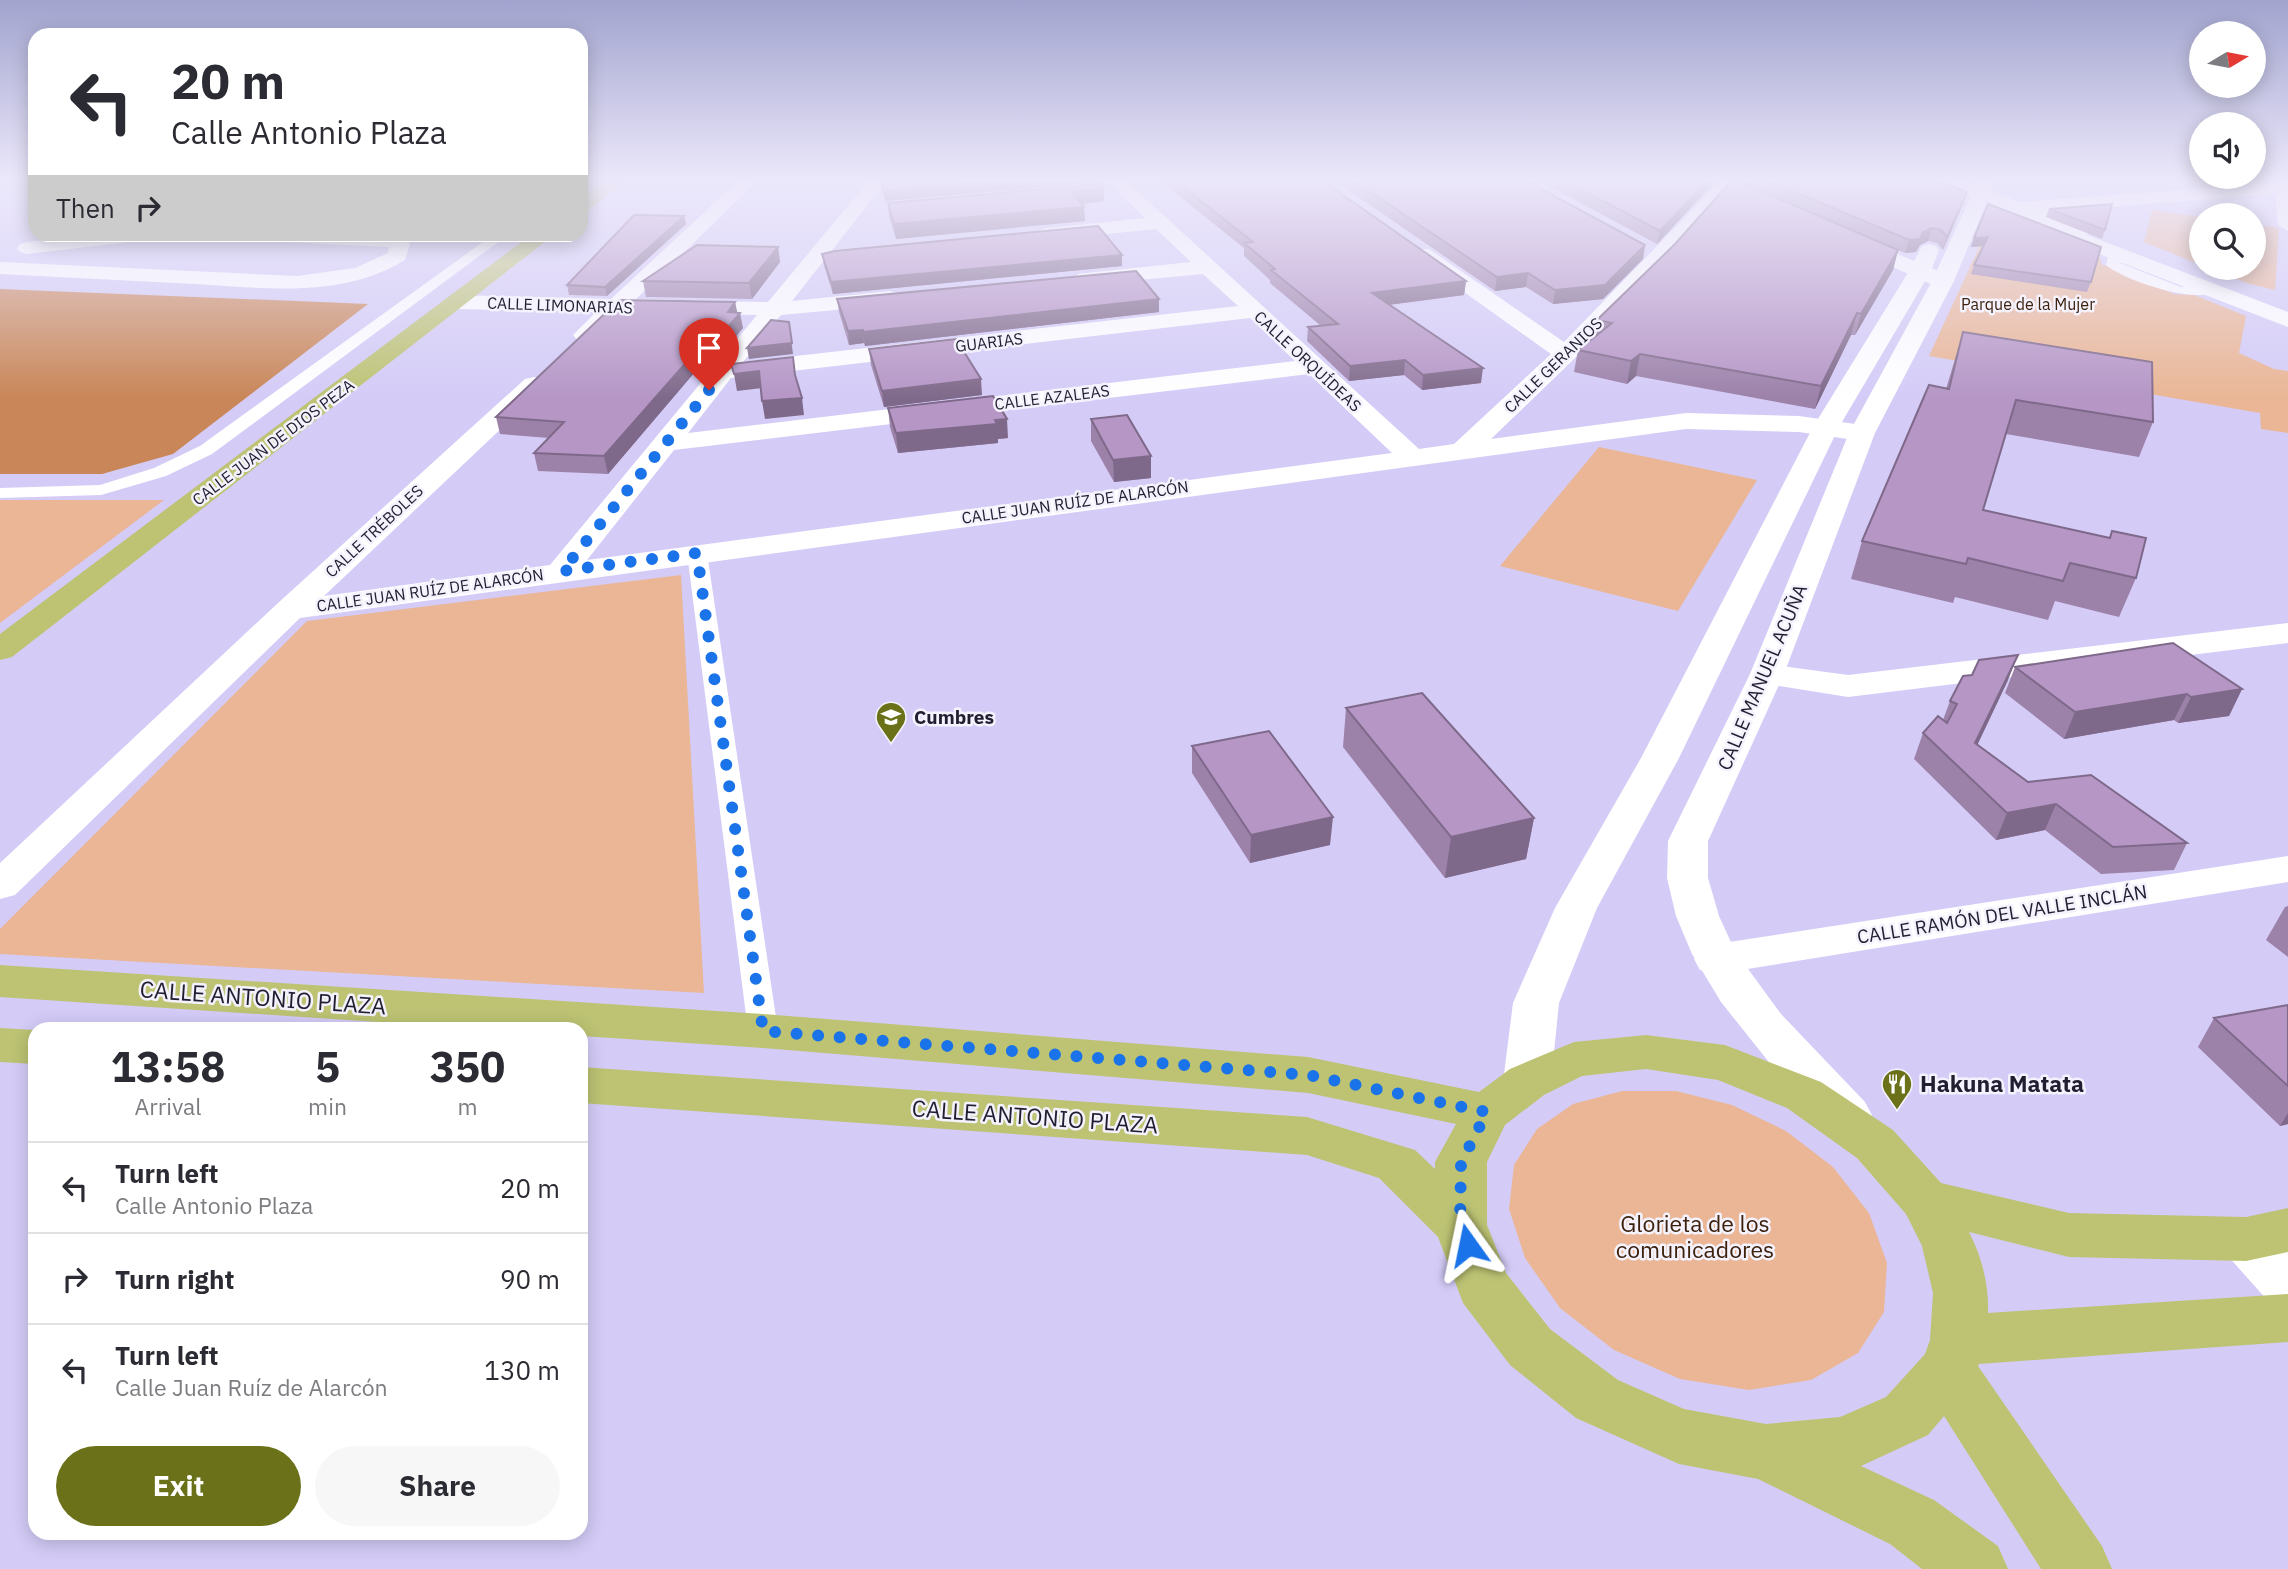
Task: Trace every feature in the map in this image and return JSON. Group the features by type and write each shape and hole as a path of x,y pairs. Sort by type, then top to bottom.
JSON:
{"main road":[{"name":"CALLE JUAN DE DIOS PEZA","path":"0,650 521,252"},
{"name":"CALLE ANTONIO PLAZA","path":"0,981 763,1031 1308,1075 1507,1097"},
{"path":"0,1045 28,1047"},
{"path":"1766,1452 1843,1445 1907,1416 1953,1355 1961,1293 1950,1245 1925,1200 1875,1144 1804,1095 1725,1063 1646,1052 1574,1059 1507,1097 1461,1163 1460,1225 1483,1286 1530,1346 1597,1399 1679,1436 1766,1452 1912,1522 1975,1569"},
{"name":"CALLE ANTONIO PLAZA","path":"588,1085 1307,1136 1397,1164 1460,1225"},
{"path":"1925,1200 2069,1235 2267,1234"},
{"path":"1953,1355 2288,1318"},
{"path":"1953,1355 2079,1569"}],"street":[{"path":"0,268 297,282 344,278 381,268 398,256 399,252"},
{"name":"CALLE TRÉBOLES","path":"0,886 290,610 674,252"},
{"path":"562,571 821,252"},
{"path":"819,255 844,252"},
{"name":"CALLE ORQUÍDEAS","path":"1191,252 1412,457"},
{"path":"1420,252 1566,354"},
{"path":"1651,252 1662,258"},
{"name":"CALLE GERANIOS","path":"1464,450 1566,354 1667,252"},
{"path":"1877,252 1932,276"},
{"name":"CALLE MANUEL ACUÑA","path":"1875,1144 1787,1053 1716,959 1689,893 1686,858 1688,841 1767,674 1862,433 1941,252"},
{"path":"2116,252 2211,290 2285,314"},
{"path":"2131,252 2285,314"},
{"path":"1067,281 1206,267"},
{"name":"CALLE MANUEL ACUÑA","path":"1507,1097 1536,1003 1576,908 1660,758 1826,426 1932,276"},
{"name":"CALLE LIMONARIAS","path":"457,302 775,309 914,295"},
{"name":"GUARIAS","path":"723,372 1255,311"},
{"name":"CALLE AZALEAS","path":"668,443 1312,366"},
{"name":"CALLE JUAN RUÍZ DE ALARCÓN","path":"290,610 562,571 1686,421 1826,426 1862,433"},
{"path":"1767,674 1848,686 2288,633"},
{"name":"CALLE RAMÓN DEL VALLE INCLÁN","path":"1716,959 2288,869"},
{"path":"2267,1234 2288,1284"}],"lane":[{"path":"0,493 101,490 186,461 206,450 478,252"},
{"path":"697,553 763,1031"}],"green space":[{"name":"Parque de la Mujer","path":"1977,252 2084,252 2101,259 2101,264 2174,294 2194,295 2246,316 2239,353 2274,369 2288,371 2288,433 2261,429 2260,413 1929,356"},
{"path":"2169,252 2189,252 2189,260"},
{"path":"2266,252 2277,252 2275,290 2240,280 2266,280"},
{"path":"1599,447 1757,480 1678,611 1500,566"},
{"path":"0,500 164,500 0,623"},
{"path":"681,575 704,993 0,954 0,929 307,621"},
{"name":"Glorieta de los comunicadores","path":"1622,1091 1676,1091 1732,1105 1786,1131 1833,1167 1869,1213 1887,1263 1884,1312 1858,1353 1811,1380 1749,1390 1680,1379 1614,1350 1560,1308 1525,1258 1509,1209 1514,1165 1537,1129 1573,1104"}],"shaded area":[{"path":"0,289 368,304 173,454 102,474 0,474"}],"building":[{"path":"598,252 644,252 605,287 567,285"},
{"path":"686,252 774,252 749,283 643,281"},
{"path":"1120,252 1122,255 831,282 822,254"},
{"path":"1255,252 1425,252 1466,281 1372,293 1483,368 1423,375 1405,360 1350,366 1308,327 1338,324 1271,270 1275,269"},
{"path":"1460,252 1638,252 1605,285 1555,290 1528,273 1497,277"},
{"path":"1667,252 1897,252 1861,314 1857,313 1821,386 1640,354 1631,361 1578,350 1612,323 1597,320"},
{"path":"1980,252 2100,252 2091,282 1974,265"},
{"path":"1136,271 1159,299 863,332 848,331 837,299"},
{"path":"619,300 735,302 728,312 740,313 723,333 720,324 604,456 534,453 564,422 496,417"},
{"path":"771,320 789,322 792,343 747,348"},
{"path":"1963,332 2152,362 2153,422 2016,400 1983,510 2110,538 2112,531 2146,538 2136,578 2070,563 2063,581 1968,558 1966,564 1862,541 1929,385 1949,389"},
{"path":"956,339 981,379 882,391 869,349"},
{"path":"793,357 802,398 762,401 759,371 734,374 731,364"},
{"path":"993,396 1007,419 995,420 997,424 896,433 888,408"},
{"path":"1127,415 1151,456 1113,460 1091,419"},
{"path":"2173,643 2242,689 2191,697 2187,694 2075,712 2015,667"},
{"path":"2018,655 1975,743 2028,782 2091,775 2187,843 2113,847 2056,804 2007,813 1923,733 1938,716 1947,723 1957,704 1950,701 1963,676 1972,675 1979,660"},
{"path":"1422,693 1534,818 1451,837 1346,708"},
{"path":"1269,731 1333,817 1251,835 1192,746"},
{"path":"2288,1005 2288,1086 2214,1018"}],"place":[{"name":"Cumbres","path":"891,744"},
{"name":"Hakuna Matata","path":"1897,1111"}],"route":[{"path":"709,390 562,571 697,553 763,1031 1308,1075 1487,1112 1461,1163 1460,1225 1468,1245"}]}
